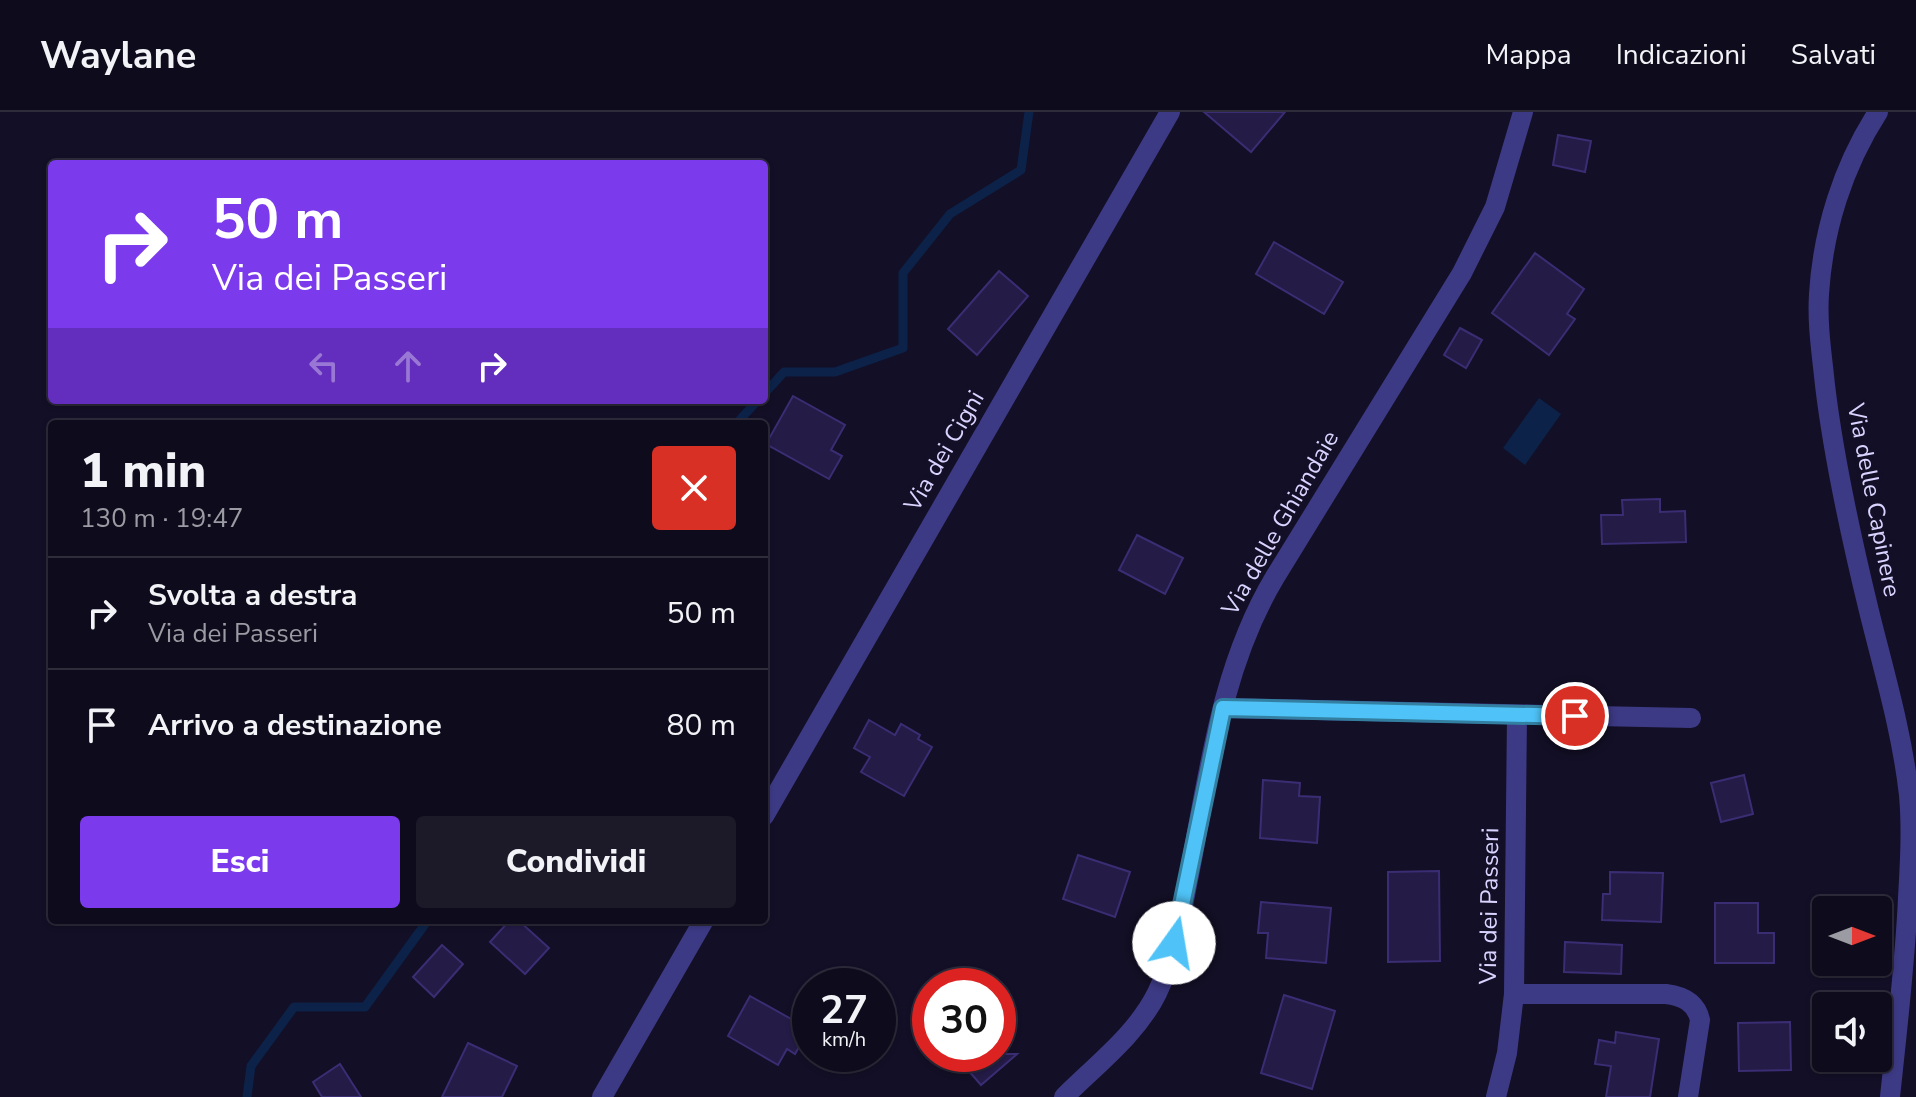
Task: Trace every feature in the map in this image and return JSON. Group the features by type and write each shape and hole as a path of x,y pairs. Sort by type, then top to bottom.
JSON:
{"street":[{"name":"Via dei Cigni","path":"768,809 1170,112"},
{"name":"Via delle Ghiandaie","path":"1064,1097 1136,1024 1161,984 1177,932 1230,674 1256,609 1481,237 1499,194 1523,112"},
{"name":"Via delle Capinere","path":"1878,112 1847,171 1830,220 1822,263 1819,316 1836,458 1861,579 1895,710 1909,795 1911,833 1907,926 1890,1097"},
{"path":"1223,708 1691,718"},
{"name":"Via dei Passeri","path":"1496,1097 1510,1039 1514,994 1517,715"},
{"path":"602,1097 702,924"},
{"path":"1514,994 1666,994 1685,999 1695,1007 1700,1020 1688,1097"}],"water":[{"path":"1539,398 1561,414 1525,465 1503,448"}],"building":[{"path":"1204,112 1285,112 1251,152"},
{"path":"1558,135 1591,141 1585,172 1553,165"},
{"path":"1274,242 1343,282 1324,314 1256,274"},
{"path":"1535,253 1584,289 1567,314 1575,319 1549,355 1492,313"},
{"path":"999,271 1028,296 977,355 948,329"},
{"path":"1460,328 1482,340 1466,368 1444,355"},
{"path":"793,396 845,425 831,450 842,456 829,479 768,445"},
{"path":"1660,499 1660,512 1685,511 1686,542 1602,544 1601,515 1623,515 1622,500"},
{"path":"1137,535 1183,558 1165,594 1119,570"},
{"path":"869,720 895,735 901,724 920,735 918,739 932,747 904,796 861,772 870,757 854,748"},
{"path":"1744,775 1753,814 1721,822 1711,783"},
{"path":"1263,780 1300,783 1299,796 1320,797 1317,843 1260,838"},
{"path":"1078,855 1130,872 1115,917 1063,899"},
{"path":"1439,871 1440,961 1388,962 1388,872"},
{"path":"1610,872 1663,873 1661,922 1602,920 1603,894 1610,894"},
{"path":"1261,902 1331,908 1326,963 1266,958 1268,933 1258,933"},
{"path":"1715,903 1758,903 1758,933 1774,933 1774,963 1715,963"},
{"path":"506,924 522,924 549,948 525,974 490,942"},
{"path":"1565,942 1622,945 1621,974 1564,972"},
{"path":"442,945 463,964 434,997 413,977"},
{"path":"1284,995 1335,1011 1312,1089 1261,1073"},
{"path":"750,996 792,1019 792,1052 787,1049 778,1065 728,1036"},
{"path":"1790,1022 1791,1070 1739,1071 1738,1023"},
{"path":"1616,1032 1659,1039 1650,1097 1606,1097 1611,1066 1595,1064 1599,1040 1615,1043"},
{"path":"468,1043 517,1066 502,1097 442,1097"},
{"path":"340,1064 361,1097 322,1097 313,1082"},
{"path":"970,1072 996,1072 981,1085"}],"waterway":[{"path":"768,390 784,372 835,372 903,348 903,273 950,214 1021,170 1029,112"},
{"path":"740,420 754,404"},
{"path":"247,1097 251,1066 294,1007 365,1007 425,924"}],"route":[{"path":"1174,943 1223,708 1575,716"}]}
